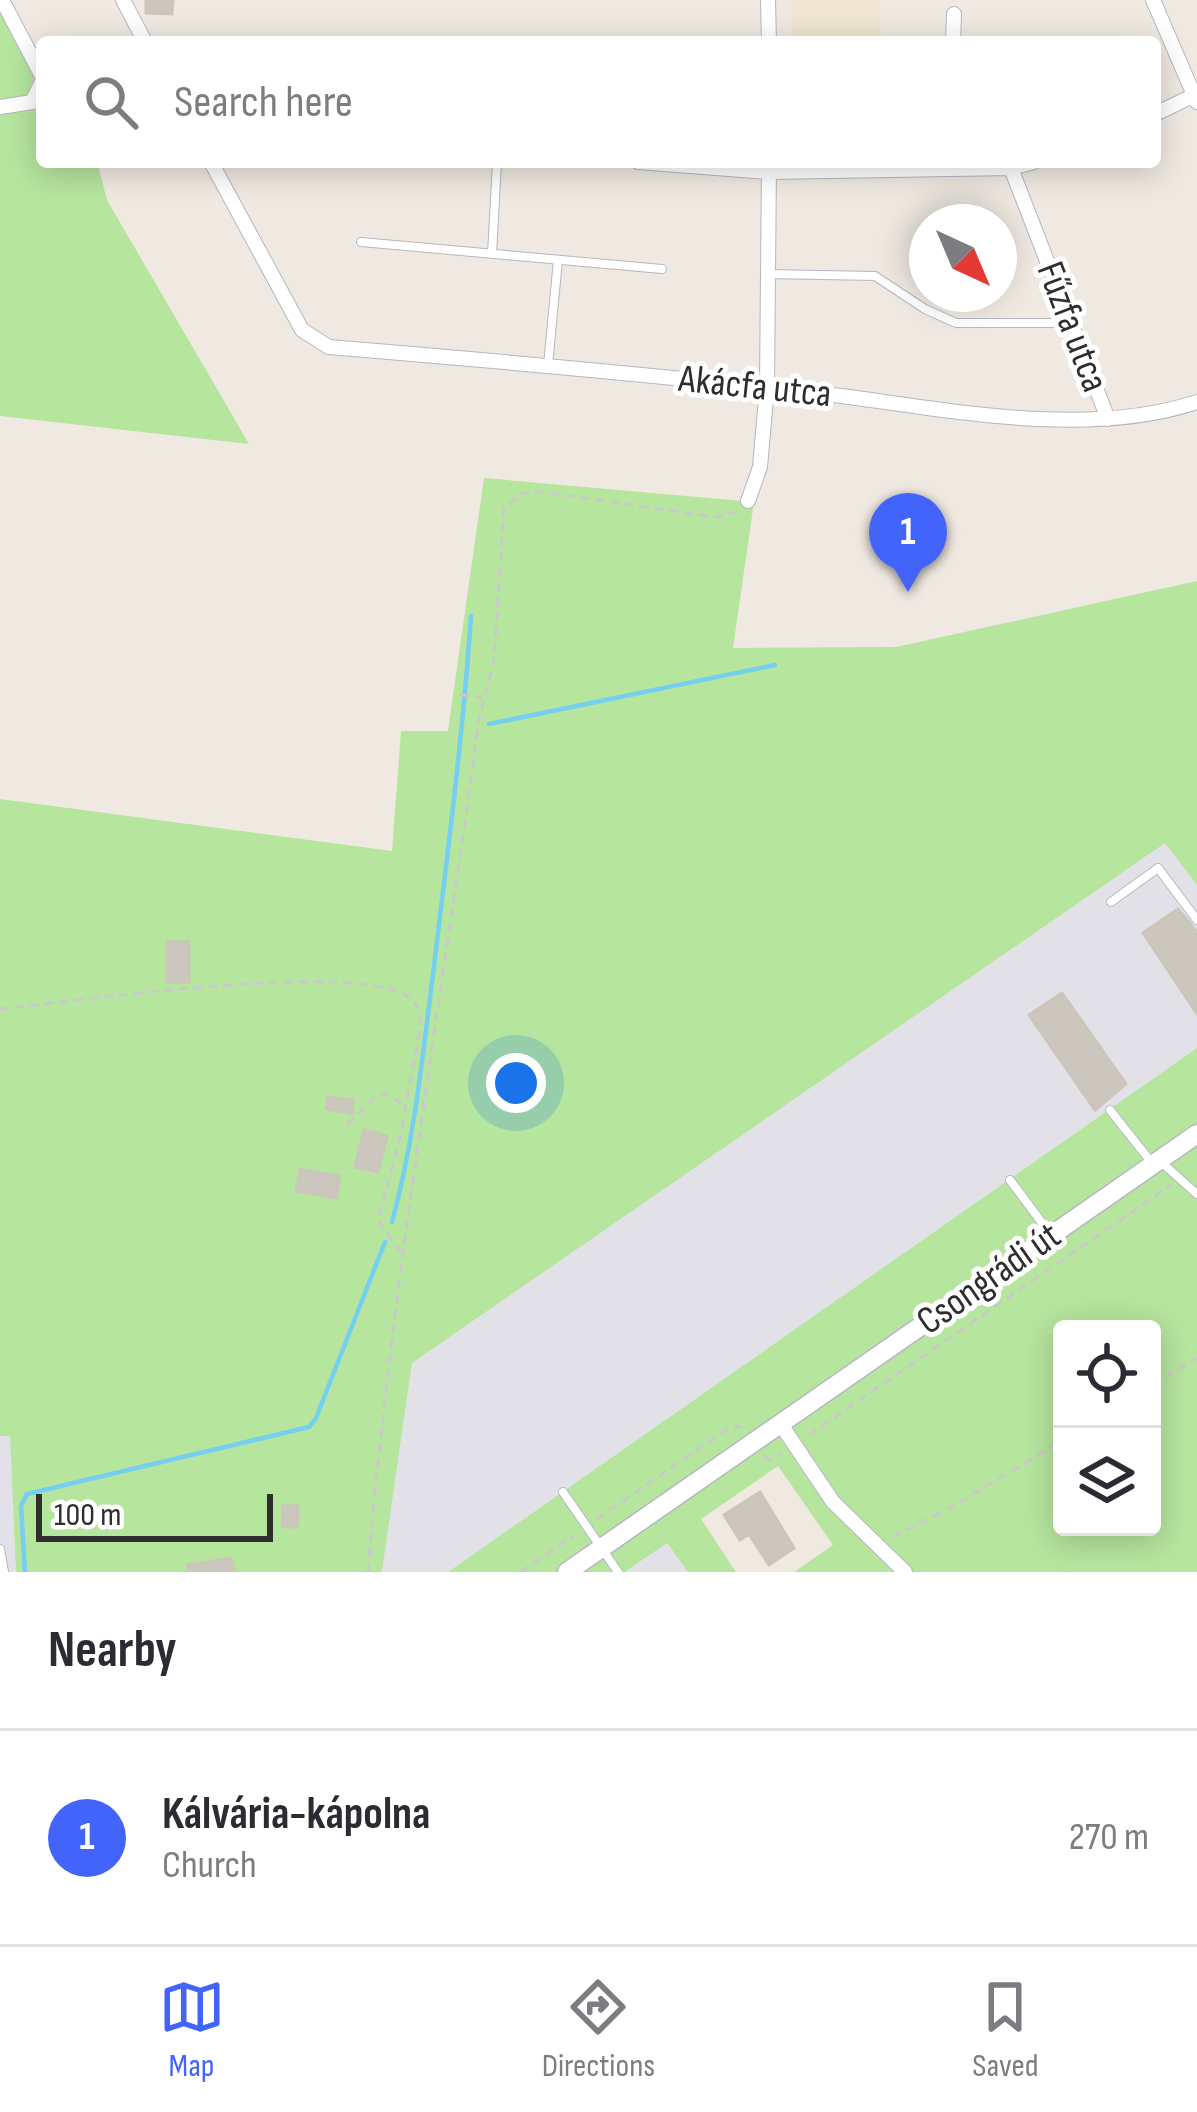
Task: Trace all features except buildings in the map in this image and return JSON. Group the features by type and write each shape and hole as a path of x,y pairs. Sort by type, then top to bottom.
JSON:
{"main road":[{"name":"Csongrádi út","path":"567,1572 1197,1134"}],"street":[{"path":"2,0 36,67"},
{"path":"122,0 143,36"},
{"path":"768,0 769,36"},
{"path":"1153,0 1196,97 1161,112"},
{"path":"953,36 954,14"},
{"path":"0,107 32,102 36,93"},
{"name":"Akácfa utca","path":"214,168 302,330 329,347 548,365 1039,418 1108,419 1197,402"},
{"path":"748,501 760,467 766,388 769,168"},
{"name":"Fűzfa utca","path":"1011,168 1108,419"},
{"path":"781,1423 820,1486 904,1572"}],"lane":[{"path":"492,254 497,168"},
{"path":"361,242 662,269"},
{"path":"548,365 558,260"},
{"path":"768,274 875,276 956,323 1070,323"},
{"path":"1111,902 1158,868 1197,920"},
{"path":"1110,1110 1156,1162 1197,1194"},
{"path":"1010,1180 1052,1236"},
{"path":"563,1492 618,1572"},
{"path":"0,1549 4,1572"}],"path":[{"path":"368,1572 402,1253 498,629 501,519 511,501 533,491 717,517 731,515 748,501"},
{"path":"460,695 484,697"},
{"path":"0,1009 327,981 398,992 415,1004 420,1018 400,1137 378,1221 402,1253"},
{"path":"347,1124 385,1093 404,1106"},
{"path":"1161,1380 1197,1358"},
{"path":"875,1545 951,1507 1053,1446"}],"shaded area":[{"path":"791,0 880,0 880,36 791,36"},
{"path":"1166,842 1197,885 1197,1048 448,1572 382,1572 412,1363"},
{"path":"10,1435 16,1572 0,1572 0,1436"},
{"path":"667,1543 688,1572 625,1572"}],"green space":[{"path":"0,0 36,60 36,168 99,168 107,200 249,444 0,416"},
{"path":"484,478 754,502 733,648 896,647 1197,581 1197,885 1165,843 412,1363 382,1572 16,1572 10,1436 0,1436 0,799 392,851 401,731 448,731"},
{"path":"1197,1048 1197,1572 794,1572 833,1545 778,1466 701,1519 736,1572 688,1572 667,1543 625,1572 448,1572"}],"waterway":[{"path":"392,1222 422,1063 471,616"},
{"path":"489,724 775,665"},
{"path":"25,1572 21,1506 27,1494 309,1427 385,1242"}],"place":[{"name":"Kálvária-kápolna","path":"908,592"}]}
